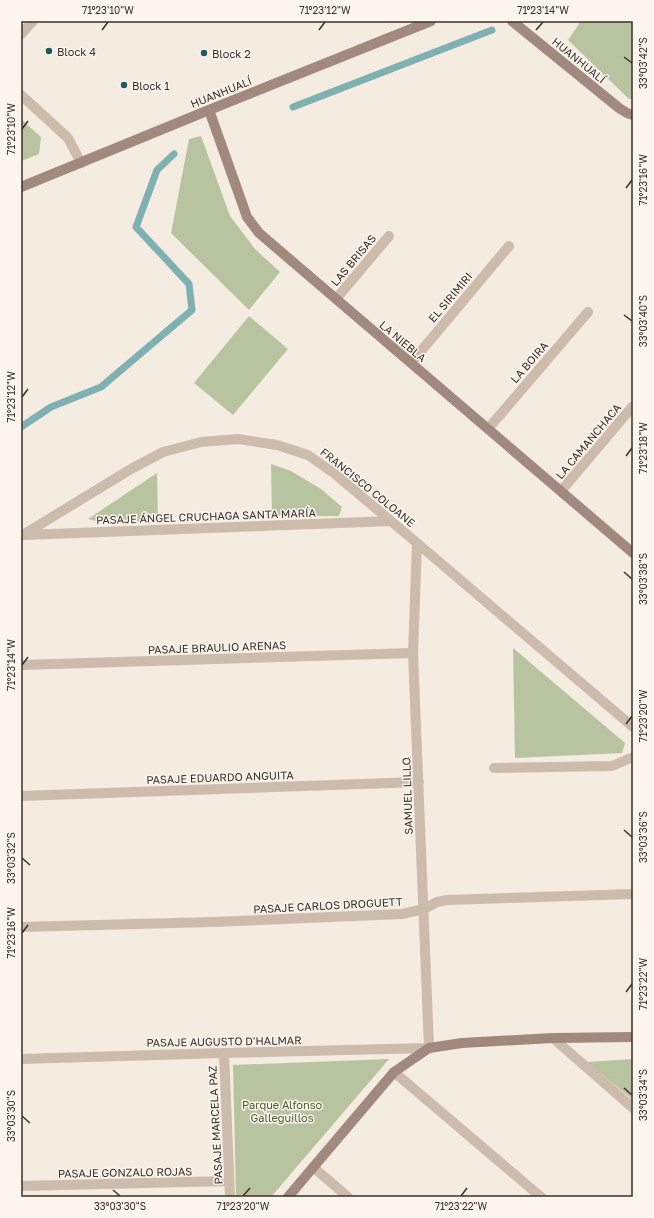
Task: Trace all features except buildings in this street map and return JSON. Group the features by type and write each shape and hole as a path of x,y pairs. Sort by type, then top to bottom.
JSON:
{"street":[{"path":"21,34 33,21"},
{"name":"HUANHUALÍ","path":"21,188 209,110 431,21"},
{"name":"HUANHUALÍ","path":"512,21 619,108 633,115"},
{"path":"21,95 68,138 81,163"},
{"name":"LA NIEBLA","path":"209,110 247,216 259,233 633,553"},
{"name":"LAS BRISAS","path":"336,299 389,236"},
{"name":"EL SIRIMIRI","path":"411,363 508,246"},
{"name":"LA BOIRA","path":"488,429 588,312"},
{"name":"LA CAMANCHACA","path":"561,491 633,406"},
{"name":"FRANCISCO COLOANE","path":"22,536 131,469 163,452 201,442 238,439 277,445 308,455 335,474 633,727"},
{"name":"PASAJE ÁNGEL CRUCHAGA SANTA MARÍA","path":"22,536 391,521"},
{"name":"SAMUEL LILLO","path":"417,543 413,653 429,1048"},
{"name":"PASAJE BRAULIO ARENAS","path":"21,665 413,653"},
{"path":"494,768 612,766 633,757"},
{"name":"PASAJE EDUARDO ANGUITA","path":"21,796 419,782"},
{"name":"PASAJE CARLOS DROGUETT","path":"21,927 212,922 402,914 424,909 436,902 447,900 633,894"},
{"path":"288,1197 394,1072 429,1048 462,1043 552,1038 633,1037"},
{"path":"552,1038 633,1108"},
{"name":"PASAJE AUGUSTO D'HALMAR","path":"21,1059 429,1048"},
{"name":"PASAJE MARCELA PAZ","path":"224,1053 230,1197"},
{"path":"394,1072 541,1197"},
{"path":"313,1167 348,1197"},
{"name":"PASAJE GONZALO ROJAS","path":"21,1186 229,1182"}],"green space":[{"path":"581,21 633,21 633,99 629,99 568,40"},
{"path":"21,119 41,137 39,154 21,161"},
{"path":"201,136 230,216 255,249 280,272 249,310 171,233 189,139"},
{"path":"249,316 288,349 233,415 194,383"},
{"path":"271,464 291,471 321,489 342,507 339,516 272,516"},
{"path":"157,473 158,521 110,524 88,519"},
{"path":"513,648 625,743 622,753 515,758"},
{"name":"Parque Alfonso Galleguillos","path":"389,1059 271,1197 236,1197 233,1065"},
{"path":"633,1059 633,1100 587,1062"}],"waterway":[{"path":"293,107 492,30"},
{"path":"21,427 51,407 101,387 192,310 189,284 136,227 157,170 174,154"}],"place":[{"name":"Block 4","path":"49,51"},
{"name":"Block 2","path":"204,53"},
{"name":"Block 1","path":"124,85"}]}
